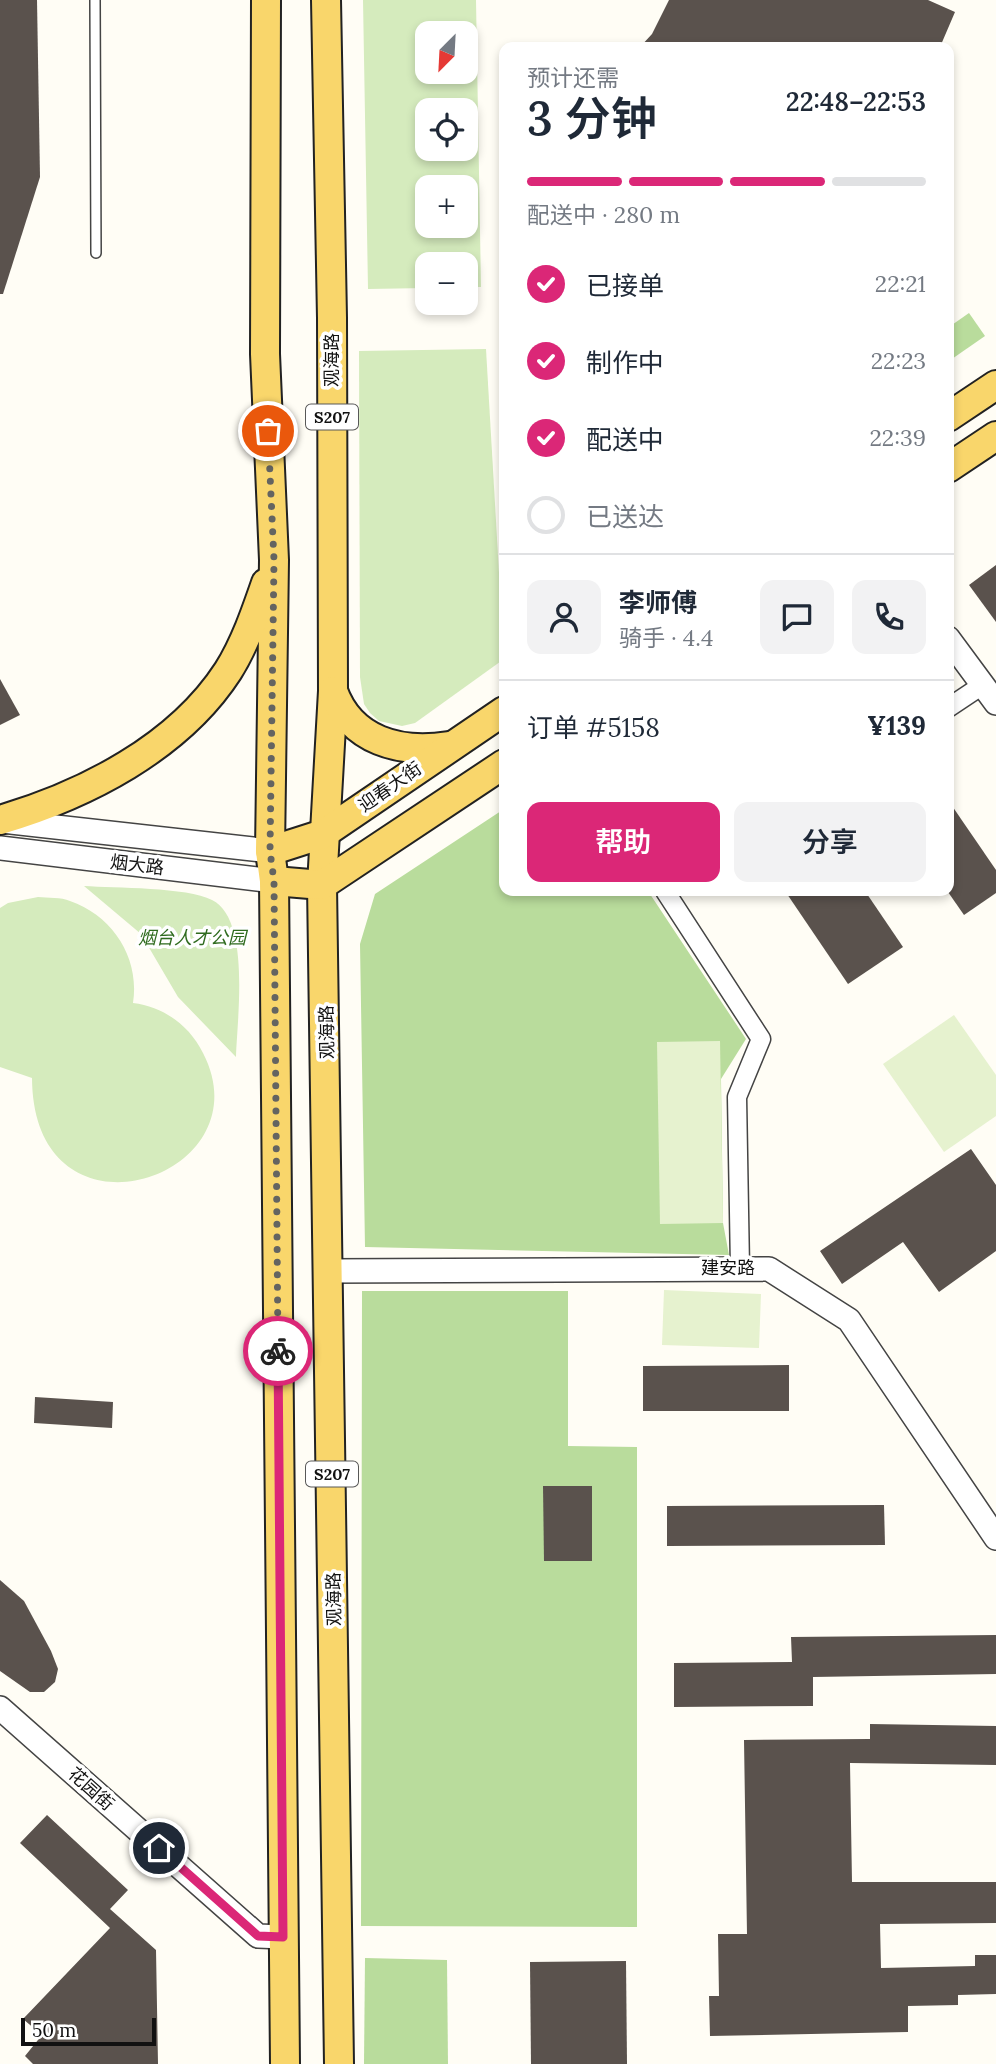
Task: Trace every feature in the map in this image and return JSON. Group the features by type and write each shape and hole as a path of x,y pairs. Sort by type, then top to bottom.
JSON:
{"main road":[{"path":"266,0 265,354 274,560 270,851 274,881 285,2064"},
{"name":"观海路","path":"326,0 332,331 333,691 322,884 330,1271 339,2064"},
{"path":"954,413 996,385"},
{"path":"954,464 996,436"},
{"path":"0,820 53,804 110,776 163,740 228,672 248,631 274,560"},
{"path":"333,691 340,710 358,728 380,742 423,750 451,745"},
{"name":"迎春大街","path":"270,851 323,834 499,713"},
{"path":"274,881 322,884 499,767"}],"street":[{"path":"954,646 990,694 954,706"},
{"name":"烟大路","path":"0,820 270,851"},
{"name":"烟大路","path":"0,848 274,881"},
{"path":"668,896 761,1039 737,1097 740,1268"},
{"name":"建安路","path":"330,1271 769,1269 849,1320 996,1538"},
{"name":"花园街","path":"0,1708 258,1936 283,1937"}],"lane":[{"path":"95,0 96,253"}],"green space":[{"path":"363,0 476,0 476,21 415,21 415,84 477,84 478,98 415,98 415,161 478,161 478,115 481,287 478,287 478,252 415,252 415,288 368,289"},
{"path":"969,313 985,336 954,358 954,324"},
{"path":"486,349 499,573 499,663 415,723 402,726 379,721 370,713 364,704 360,677 359,351"},
{"path":"499,812 499,896 651,896 746,1039 721,1079 723,1223 729,1255 365,1247 360,944 375,894"},
{"name":"烟台人才公园","path":"84,886 186,893 212,900 224,911 232,927 239,971 236,1057 178,997 141,934"},
{"path":"38,897 70,901 99,917 111,928 127,955 132,970 133,1003 155,1009 174,1019 191,1034 203,1053 214,1098 204,1135 178,1163 142,1179 104,1181 68,1166 42,1133 32,1078 0,1067 0,908 8,903"},
{"path":"954,1015 996,1075 996,1116 944,1152 883,1064"},
{"path":"720,1041 723,1223 660,1224 657,1042"},
{"path":"664,1290 761,1294 759,1348 662,1345"},
{"path":"362,1291 568,1291 568,1446 637,1447 637,1927 361,1926"},
{"path":"365,1958 447,1960 448,2064 364,2064"}],"building":[{"path":"0,0 37,0 40,177 3,294 0,294"},
{"path":"669,0 928,0 955,12 942,42 645,42 652,34"},
{"path":"996,565 996,622 969,585"},
{"path":"0,679 20,715 0,725"},
{"path":"954,809 996,870 996,893 964,915 951,896 954,896"},
{"path":"788,896 868,896 903,947 848,984"},
{"path":"971,1149 996,1185 996,1251 939,1292 903,1242 842,1284 820,1251"},
{"path":"789,1365 789,1411 643,1411 643,1366"},
{"path":"35,1397 113,1402 112,1428 34,1423"},
{"path":"543,1486 592,1486 592,1561 544,1561"},
{"path":"884,1505 885,1545 667,1546 667,1506"},
{"path":"0,1580 24,1601 51,1651 58,1669 55,1682 44,1692 30,1692 0,1671"},
{"path":"996,1635 996,1674 813,1677 813,1706 674,1707 674,1663 792,1662 791,1637"},
{"path":"870,1724 996,1726 996,1765 850,1763 852,1882 996,1882 996,1923 880,1924 881,1968 975,1966 975,1955 996,1955 996,1994 958,1995 958,2005 908,2006 908,2032 710,2036 709,1996 719,1996 718,1934 747,1934 744,1740 870,1739"},
{"path":"47,1815 128,1890 110,1909 156,1950 158,2064 33,2064 25,2056 42,2035 23,2019 110,1928 20,1843"},
{"path":"626,1961 627,2064 531,2064 530,1962"}],"way so far":[{"path":"268,431 274,560 270,851 274,881 278,1351"}],"route":[{"path":"159,1848 258,1936 283,1937 278,1351"}]}
